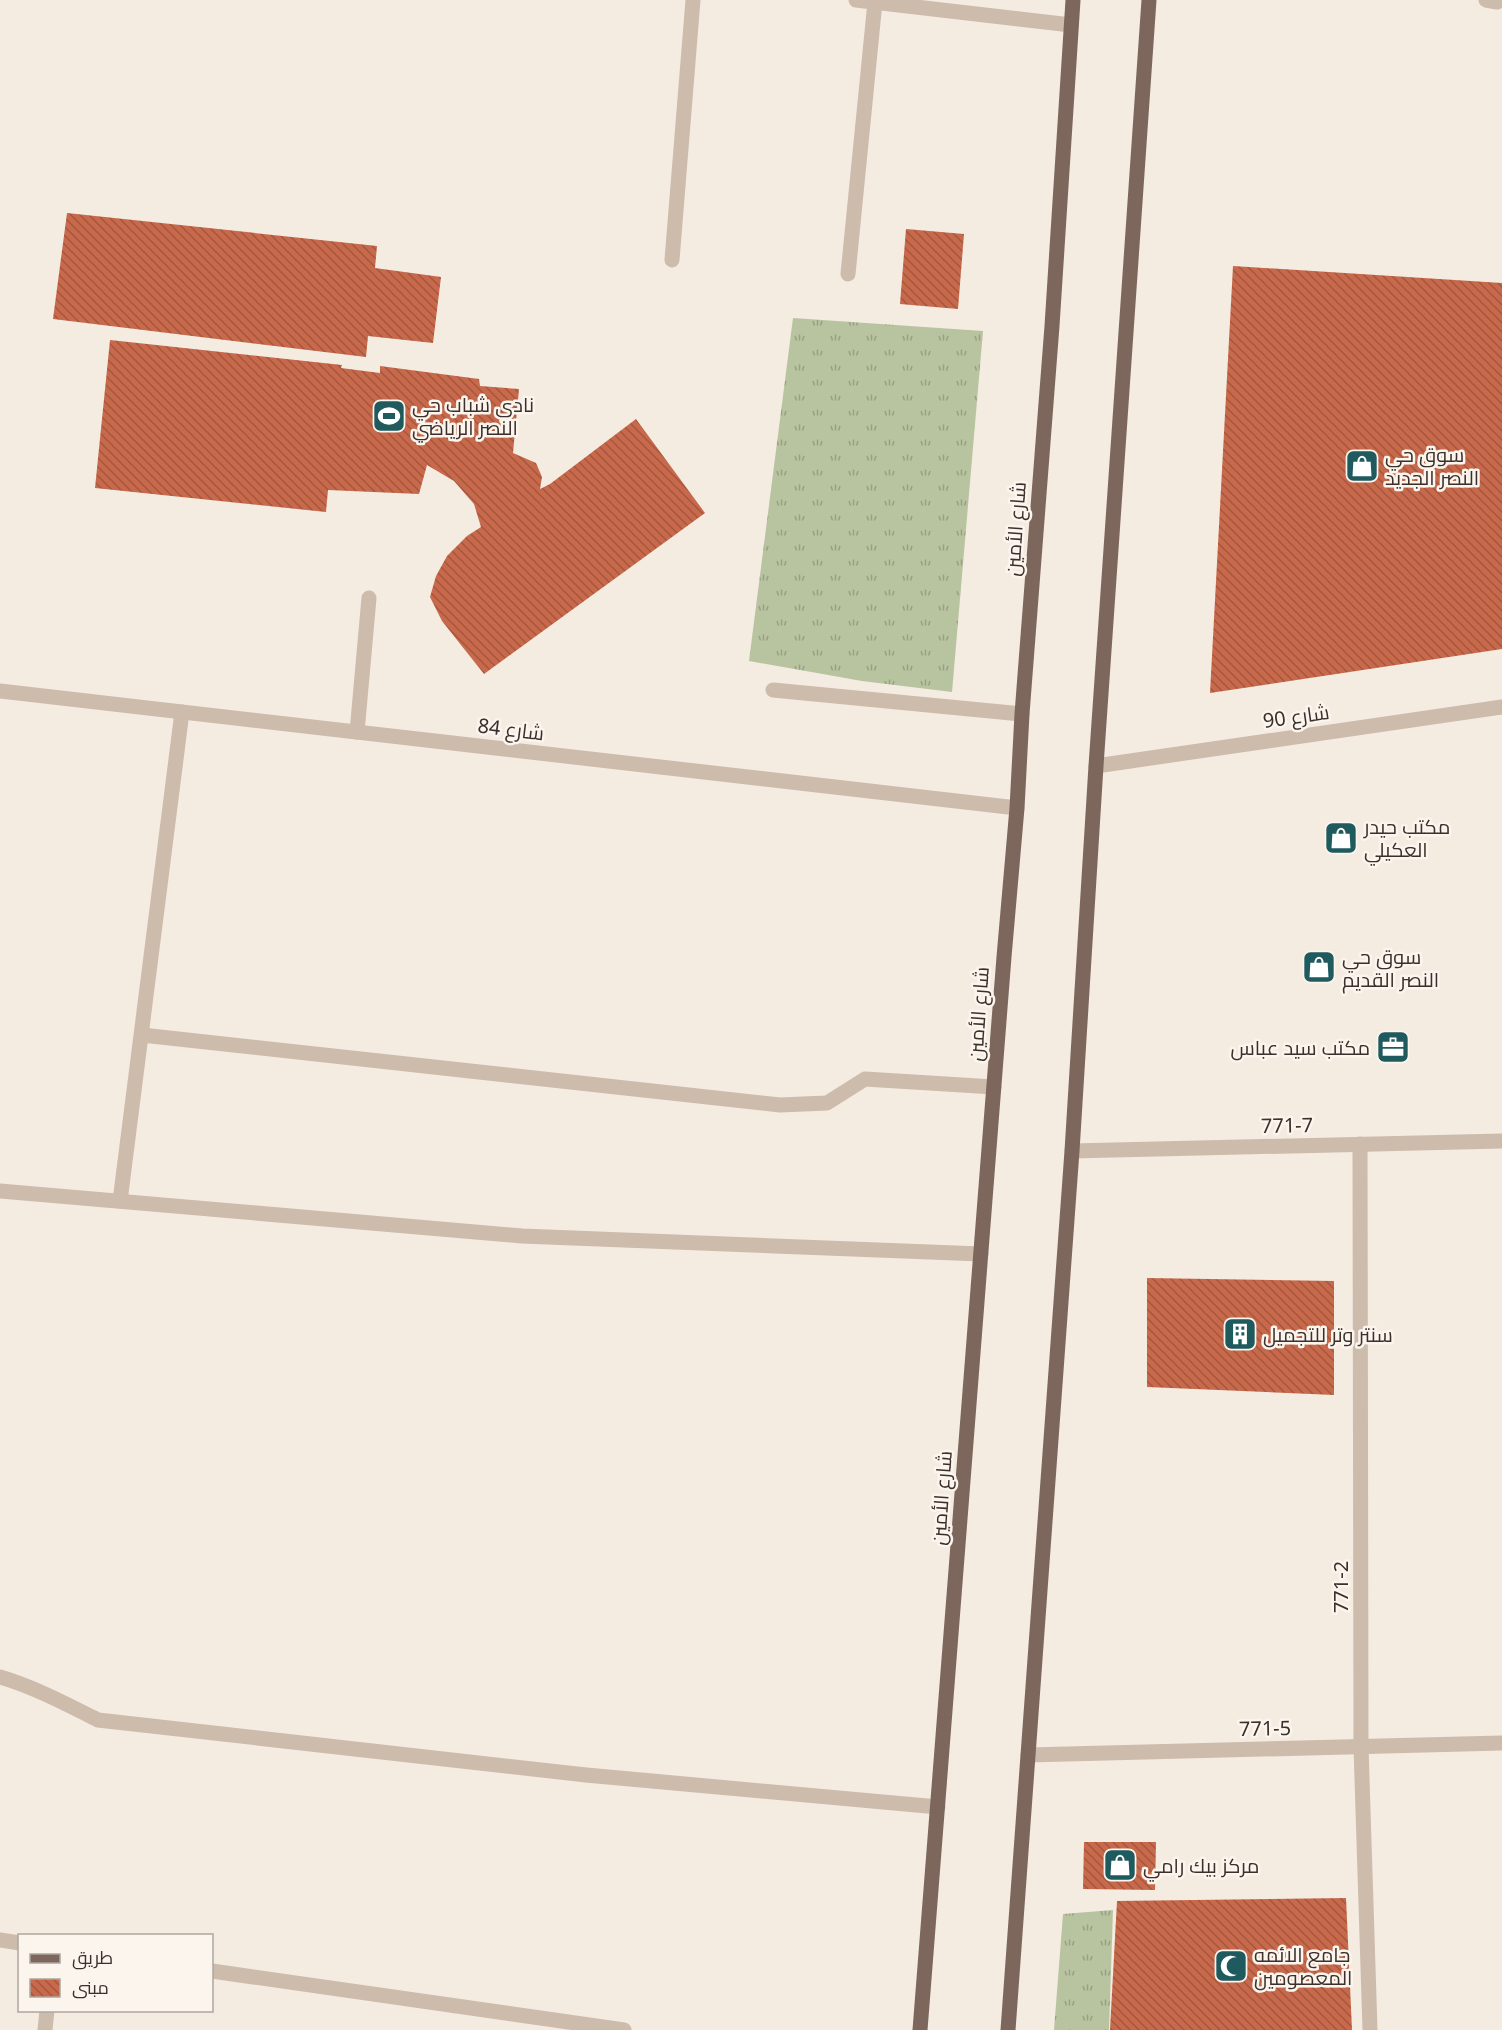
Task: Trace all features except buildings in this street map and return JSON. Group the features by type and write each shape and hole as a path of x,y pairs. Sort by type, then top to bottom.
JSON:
{"main road":[{"name":"شارع الأمين","path":"920,2030 1017,808 1073,0"},
{"path":"1008,2030 1072,1151 1149,0"}],"street":[{"path":"672,260 693,0"},
{"path":"856,0 900,3 1071,24"},
{"path":"848,274 875,2"},
{"path":"357,732 369,598"},
{"path":"773,690 1022,714"},
{"name":"شارع 84","path":"0,691 1017,808"},
{"name":"شارع 90","path":"1096,766 1502,707"},
{"path":"120,1202 182,712"},
{"path":"142,1035 780,1105 827,1103 865,1078 994,1087"},
{"name":"771-7","path":"1072,1151 1502,1141"},
{"name":"771-2","path":"1360,1144 1361,1747 1370,2030"},
{"path":"0,1191 522,1236 981,1254"},
{"path":"0,1677 38,1691 98,1720 586,1775 938,1807"},
{"name":"771-5","path":"1028,1755 1502,1743"},
{"path":"0,1941 18,1943"},
{"path":"213,1971 624,2030"},
{"path":"45,2030 47,2012"}],"green space":[{"path":"793,318 983,331 952,692 862,681 749,661"},
{"path":"1113,1910 1109,2030 1054,2030 1063,1914"}],"place":[{"name":"نادي شباب حي النصر الرياضي","path":"389,416"},
{"name":"سوق حي النصر الجديد","path":"1362,466"},
{"name":"مكتب حيدر العكيلي","path":"1341,838"},
{"name":"سوق حي النصر القديم","path":"1319,967"},
{"name":"مكتب سيد عباس","path":"1393,1047"},
{"name":"سنتر وتر للتجميل","path":"1240,1334"},
{"name":"مركز بيك رامي","path":"1120,1865"},
{"name":"جامع الائمه المعصومين","path":"1231,1966"}]}
